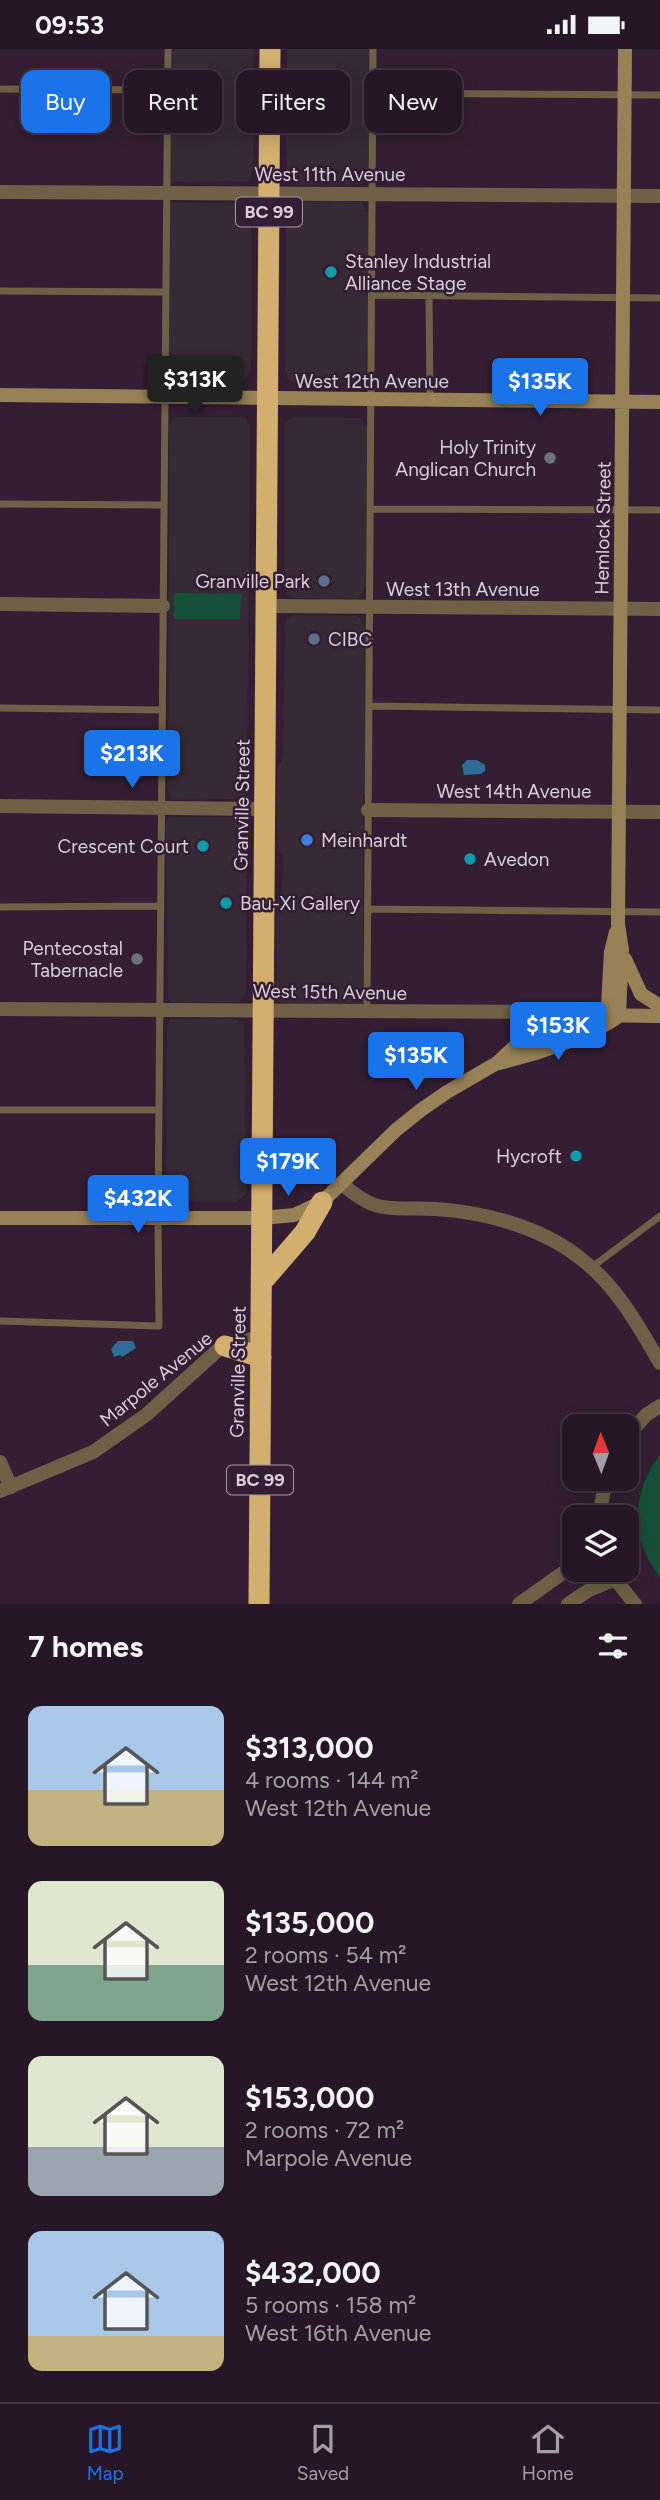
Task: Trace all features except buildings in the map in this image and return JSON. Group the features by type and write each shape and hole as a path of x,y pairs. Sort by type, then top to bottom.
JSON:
{"highway":[{"name":"Granville Street","path":"259,1604 270,49"},
{"path":"262,1282 304,1232 322,1202"},
{"path":"225,1346 261,1347"}],"street":[{"name":"Hemlock Street","path":"611,1018 622,950 619,918 625,49"},
{"name":"West 11th Avenue","path":"0,191 660,196"},
{"name":"West 12th Avenue","path":"0,395 660,402"},
{"path":"0,604 163,606"},
{"name":"West 13th Avenue","path":"266,606 660,609"},
{"path":"0,806 265,809"},
{"name":"West 14th Avenue","path":"368,810 660,812"},
{"name":"Hemlock Street","path":"611,1018 611,952 619,918"},
{"path":"622,950 630,974 641,994 660,1006"},
{"name":"West 15th Avenue","path":"0,1009 545,1012 578,1017 660,1016"},
{"path":"0,1219 262,1218 295,1215 322,1202 421,1110 498,1063 514,1047 578,1017"},
{"path":"498,1063 519,1058 611,1018"},
{"path":"342,1184 373,1206 479,1214 550,1240 580,1257 591,1268 633,1316 660,1363"},
{"name":"Marpole Avenue","path":"6,1489 93,1452 146,1415 225,1346"},
{"path":"639,1423 660,1406"},
{"path":"0,1462 6,1489"},
{"path":"519,1604 562,1574"},
{"path":"568,1604 601,1582"},
{"path":"619,1582 635,1604"}],"lane":[{"path":"167,70 168,49"},
{"path":"373,49 373,70"},
{"path":"0,89 124,90"},
{"path":"462,94 660,95"},
{"path":"0,1321 159,1326 166,133"},
{"path":"367,1011 372,133"},
{"path":"0,291 165,292"},
{"path":"372,295 660,298"},
{"path":"429,296 430,400"},
{"path":"0,504 163,505"},
{"path":"370,509 660,510"},
{"path":"370,706 660,710"},
{"path":"0,708 162,710"},
{"path":"0,907 160,907"},
{"path":"368,909 619,918 660,912"},
{"path":"0,1110 159,1110"},
{"path":"591,1268 660,1216"}],"shaded area":[{"path":"172,49 254,49 254,70 236,70 236,133 253,133 253,171 248,181 169,182 170,133 222,133 222,70 172,70"},
{"path":"287,49 373,49 373,70 364,70 364,133 372,133 372,175 367,175 363,184 298,185 289,181 287,133 350,133 350,70 287,70"},
{"path":"295,202 362,202 366,212 371,212 366,377 360,383 294,383 288,379 285,372 286,213 289,206"},
{"path":"169,203 240,203 251,209 251,370 244,381 171,382 167,375"},
{"path":"175,417 241,417 246,419 250,426 247,790 244,797 237,799 174,800 170,798 168,790 169,423"},
{"path":"295,417 360,418 365,425 370,425 370,587 364,588 359,599 295,598 288,595 285,587 285,425"},
{"path":"294,615 357,616 364,627 369,627 368,794 363,795 363,1005 281,1003 275,996 276,910 282,893 283,859 277,845 277,771 283,756 285,623"},
{"path":"169,817 237,817 247,826 246,993 239,1002 171,1002 168,999 166,823"},
{"path":"171,1019 235,1019 244,1025 246,1190 245,1195 236,1202 169,1201 166,1198 167,1024"}],"green space":[{"path":"174,593 241,594 240,619 174,619"},
{"path":"660,1455 660,1577 643,1548 639,1532 639,1500 650,1469"}],"water":[{"path":"467,760 477,760 485,765 485,771 481,774 464,775 462,765"},
{"path":"118,1341 133,1341 136,1348 122,1357 114,1357 111,1349"}],"place":[{"name":"Stanley Industrial Alliance Stage","path":"331,272"},
{"name":"Holy Trinity Anglican Church","path":"550,458"},
{"name":"Granville Park","path":"324,581"},
{"name":"CIBC","path":"314,639"},
{"name":"Meinhardt","path":"307,840"},
{"name":"Crescent Court","path":"203,846"},
{"name":"Avedon","path":"470,859"},
{"name":"Bau-Xi Gallery","path":"226,903"},
{"name":"Pentecostal Tabernacle","path":"137,959"},
{"name":"Hycroft","path":"576,1156"}]}
